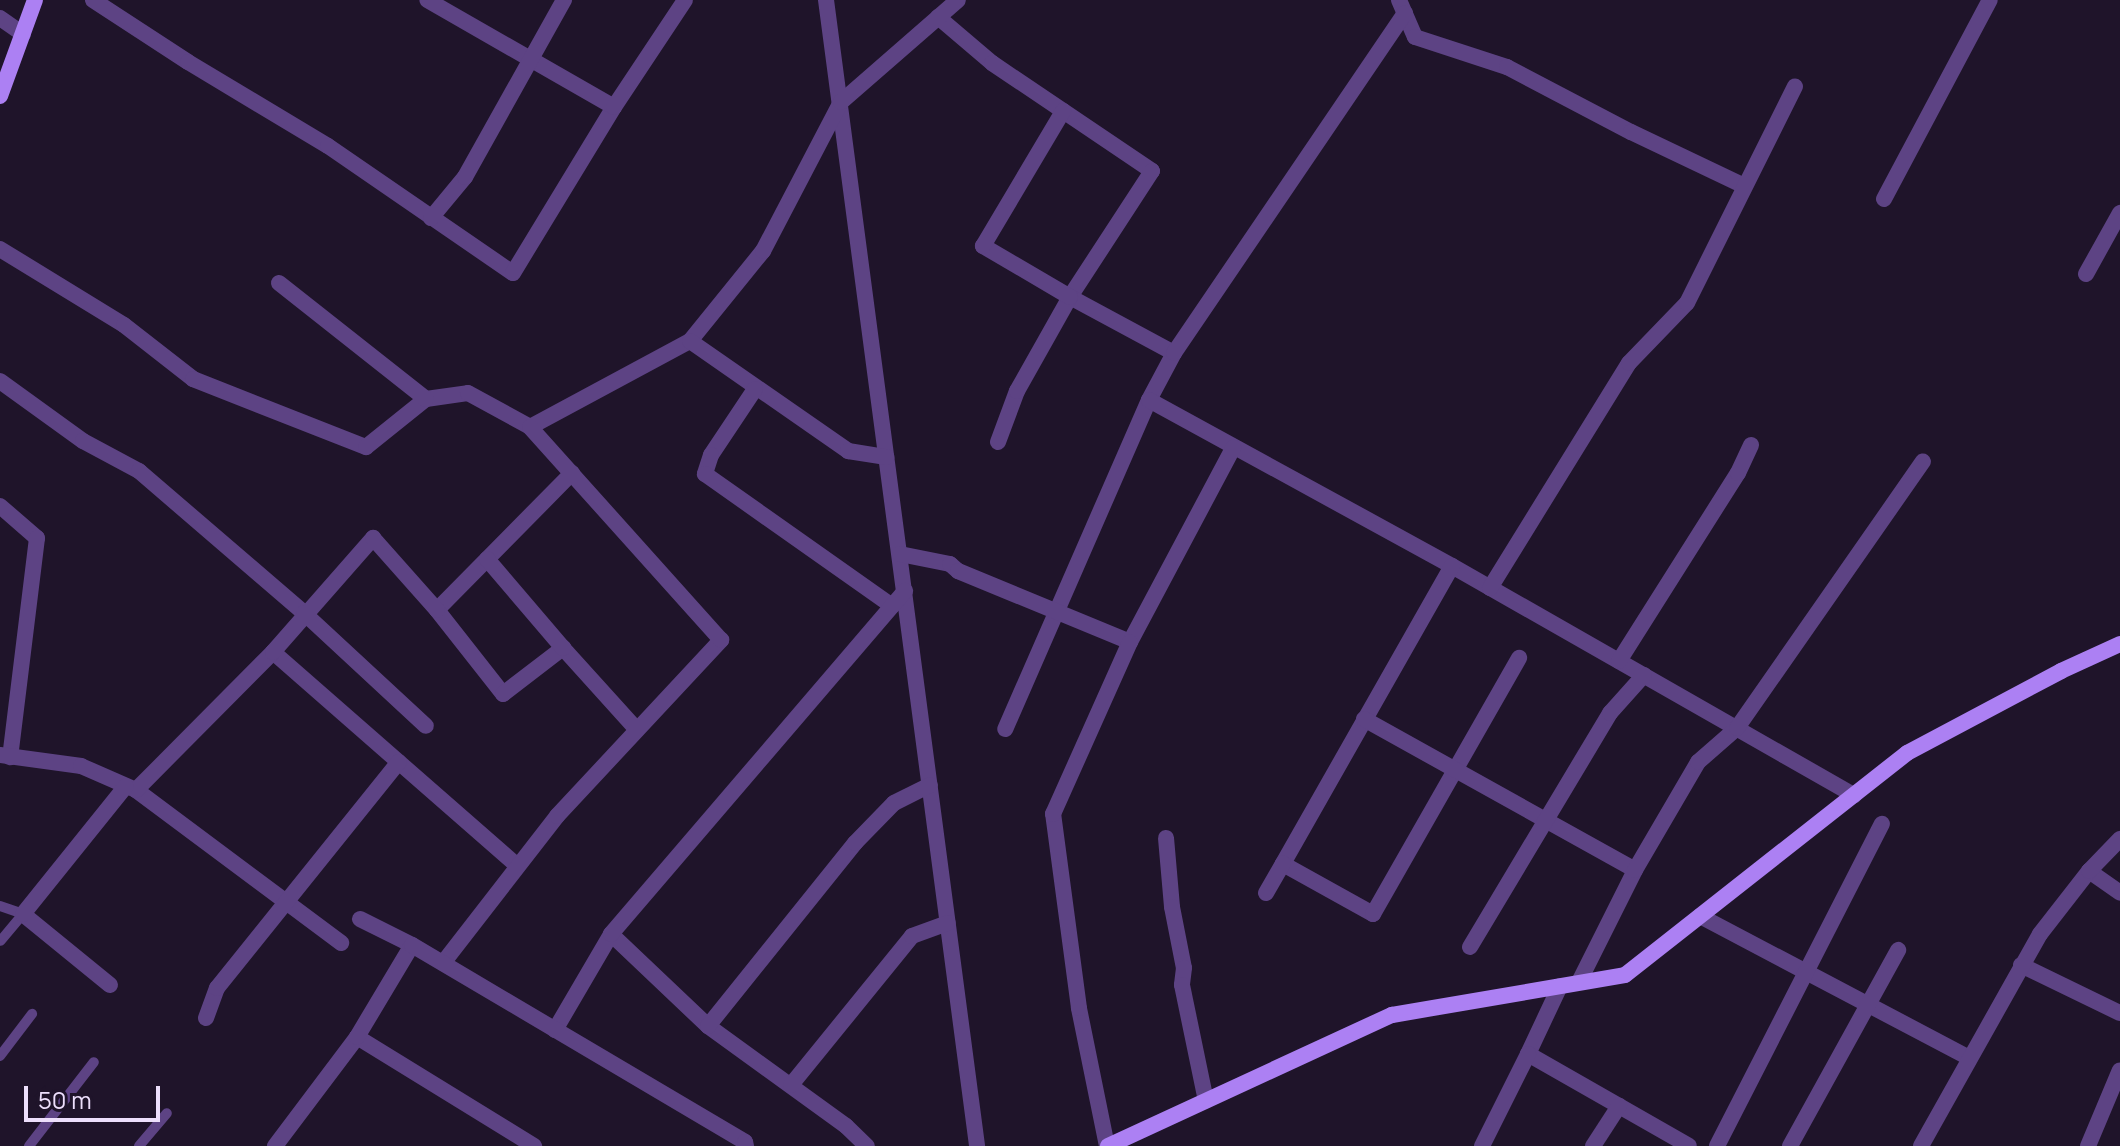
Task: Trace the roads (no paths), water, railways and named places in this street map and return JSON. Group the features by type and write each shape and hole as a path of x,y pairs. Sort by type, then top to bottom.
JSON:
{"street":[{"path":"0,96 35,0"},
{"path":"93,0 188,62 328,146 513,273 614,107 685,0"},
{"path":"427,0 450,6 532,61 614,107"},
{"path":"431,218 465,177 564,0"},
{"path":"826,0 977,1146"},
{"path":"530,427 690,341 763,251 841,102 958,0"},
{"path":"1884,199 1990,0"},
{"path":"1402,7 1415,37 1507,67 1631,132 1744,186"},
{"path":"1005,729 1149,400 1174,353 1402,7"},
{"path":"938,17 992,63 1152,171 1070,297 1017,391 998,442"},
{"path":"0,18 23,34"},
{"path":"1490,588 1629,363 1687,303 1795,86"},
{"path":"1063,111 983,246 1174,353"},
{"path":"2086,274 2120,213"},
{"path":"0,249 124,325 193,379 366,447 426,399 468,393 530,427 721,640 516,865 443,963"},
{"path":"279,283 426,399"},
{"path":"690,341 848,451 887,457"},
{"path":"0,381 83,441 139,471 304,613 426,726"},
{"path":"755,389 711,455 705,474 892,606"},
{"path":"1149,400 1452,566 1854,795"},
{"path":"1619,661 1738,473 1751,445"},
{"path":"1233,448 1130,642 1053,814 1079,1008 1108,1146 1392,1015 1625,975 1907,753 2061,671 2120,644"},
{"path":"1579,982 1635,870 1698,762 1737,728 1923,461"},
{"path":"437,610 572,473"},
{"path":"0,506 37,538 5,756 81,766 131,788 341,943"},
{"path":"110,985 23,914 131,788 273,652 304,613 373,538 437,610 503,694 563,648"},
{"path":"900,554 950,564 958,571 1130,642"},
{"path":"487,559 637,730"},
{"path":"1266,893 1452,566"},
{"path":"555,1030 611,934 905,591"},
{"path":"273,652 516,865"},
{"path":"1283,864 1373,914 1519,658"},
{"path":"1470,947 1610,713 1644,675"},
{"path":"1364,719 1635,870"},
{"path":"206,1018 217,988 399,762"},
{"path":"708,1026 855,843 894,803 930,785"},
{"path":"1717,1146 1882,824"},
{"path":"1166,838 1172,907 1184,968 1182,985 1206,1101"},
{"path":"1921,1146 2021,965 2054,913 2120,839"},
{"path":"2089,871 2120,893"},
{"path":"1700,916 1969,1058"},
{"path":"360,919 443,963 746,1146"},
{"path":"791,1085 912,936 948,923"},
{"path":"611,934 708,1026 846,1126 867,1146"},
{"path":"275,1146 357,1037 412,945"},
{"path":"1790,1146 1898,950"},
{"path":"2021,965 2120,1013"},
{"path":"1482,1146 1560,986"},
{"path":"357,1037 534,1146"},
{"path":"1528,1054 1689,1146"},
{"path":"2088,1146 2120,1070"},
{"path":"1593,1146 1619,1106"}],"lane":[{"path":"0,906 23,914 0,941"},
{"path":"0,1056 32,1014"},
{"path":"29,1146 94,1062"},
{"path":"139,1146 167,1113"}]}
